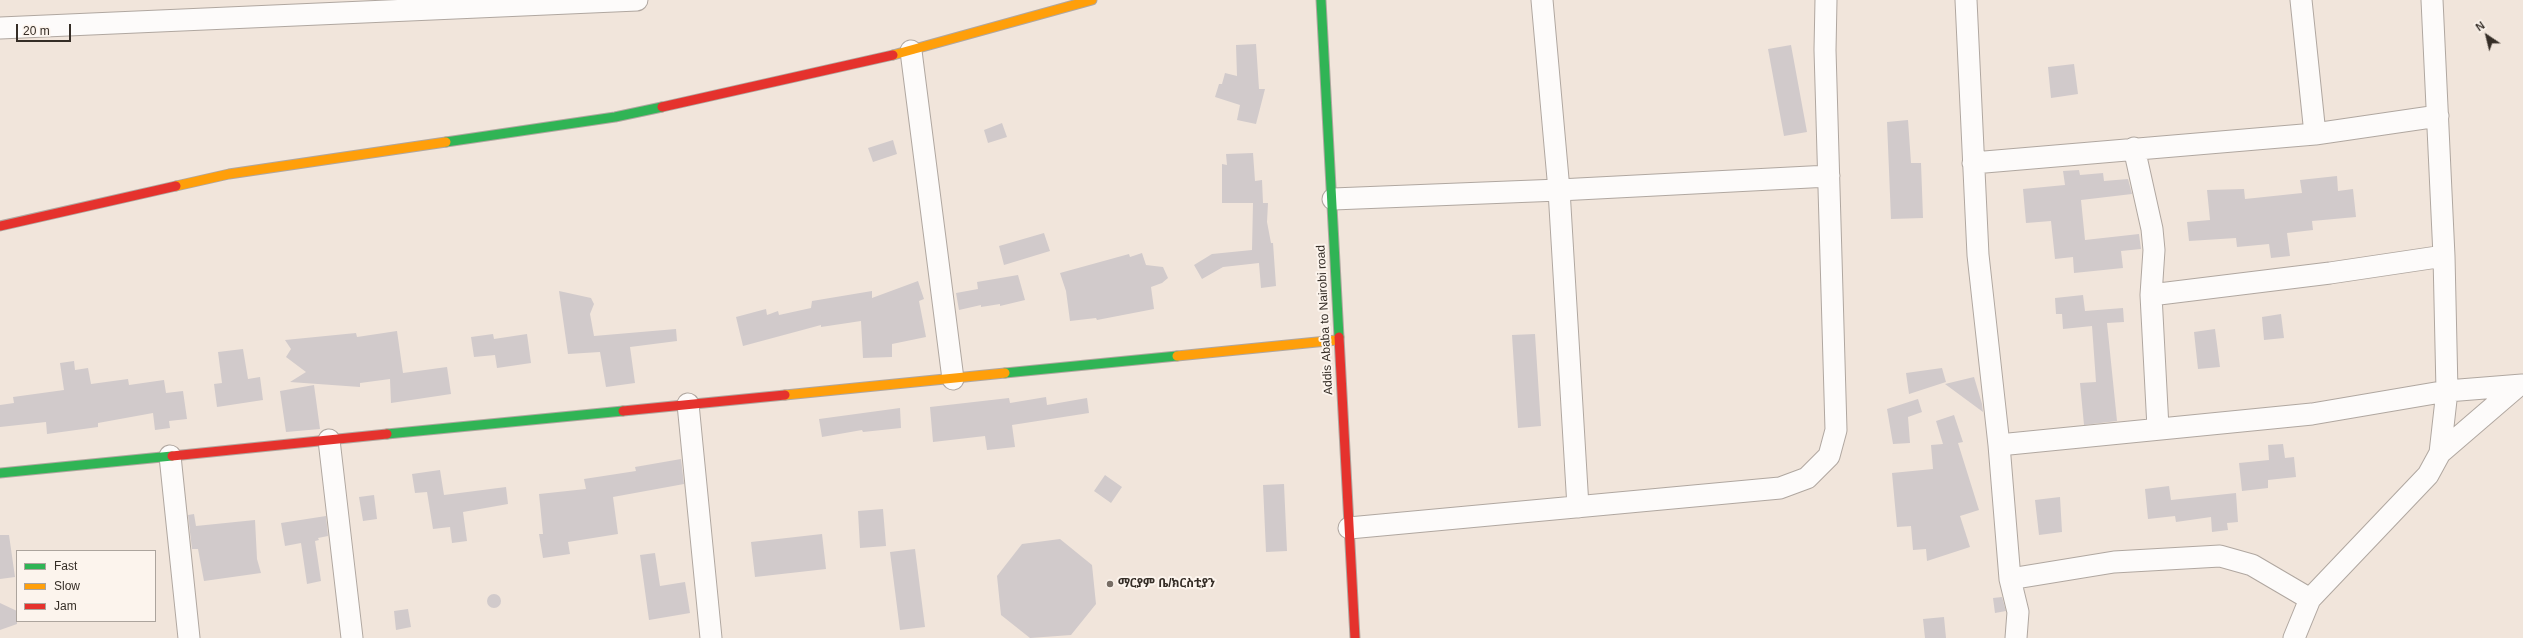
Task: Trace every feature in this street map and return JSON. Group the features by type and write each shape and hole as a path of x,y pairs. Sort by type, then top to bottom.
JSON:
{"main road":[{"path":"0,226 229,174 616,117 911,51 1092,0"},
{"name":"Addis Ababa to Nairobi road","path":"1321,0 1333,199 1337,340 1355,638"},
{"path":"0,473 1337,340"}],"street":[{"path":"0,28 637,0"},
{"path":"1542,0 1559,190 1578,507"},
{"path":"1349,528 1780,488 1807,478 1829,456 1836,430 1826,0"},
{"path":"1966,0 1978,256 1999,445 2010,579 2018,612 2016,638"},
{"path":"2301,0 2315,134"},
{"path":"2432,0 2444,256 2447,391 2440,453"},
{"path":"911,51 953,379"},
{"path":"1973,163 2134,148 2315,134 2438,116"},
{"path":"2134,148 2152,229 2154,250 2151,295 2158,428"},
{"path":"1333,199 1559,190 1829,176"},
{"path":"2151,295 2330,273 2444,256"},
{"path":"1999,445 2158,428 2312,414 2447,391 2520,386"},
{"path":"2294,638 2310,599 2428,475 2440,453 2520,386"},
{"path":"688,404 711,638"},
{"path":"329,440 352,638"},
{"path":"170,456 189,638"},
{"path":"2010,579 2114,562 2220,556 2252,565 2310,599"}],"building":[{"path":"1256,44 1259,89 1265,89 1256,124 1237,120 1240,105 1215,97 1219,84 1222,84 1225,73 1237,76 1236,45"},
{"path":"1791,45 1807,132 1784,136 1768,49"},
{"path":"2074,64 2078,94 2051,98 2048,67"},
{"path":"1908,120 1911,163 1921,163 1923,218 1891,219 1887,122"},
{"path":"1002,123 1007,137 988,143 984,130"},
{"path":"893,140 897,154 873,162 868,148"},
{"path":"1253,153 1255,181 1262,180 1263,203 1268,203 1267,222 1271,243 1273,243 1276,286 1261,288 1259,263 1223,267 1202,279 1194,265 1212,254 1252,250 1253,203 1222,203 1222,164 1227,165 1226,154"},
{"path":"2079,170 2080,175 2103,173 2104,181 2128,179 2132,194 2081,200 2085,240 2139,234 2141,249 2121,251 2123,268 2074,273 2073,257 2055,259 2051,221 2026,223 2023,189 2065,185 2063,171"},
{"path":"2337,176 2338,191 2353,189 2356,217 2312,221 2313,230 2287,233 2290,256 2271,258 2269,244 2237,247 2236,238 2189,241 2187,222 2210,220 2207,190 2244,189 2245,199 2302,193 2300,180"},
{"path":"1044,233 1050,251 1004,265 999,246"},
{"path":"1142,253 1146,265 1163,267 1168,278 1162,283 1151,287 1154,309 1097,320 1096,318 1070,321 1066,291 1060,273 1129,254 1130,257"},
{"path":"1018,275 1025,300 1000,306 1000,304 981,307 981,305 959,310 956,293 978,289 977,282"},
{"path":"918,281 924,299 919,301 926,337 892,344 892,357 863,358 861,321 821,327 821,325 743,346 736,317 766,309 767,315 778,311 779,315 811,308 812,301 872,291 872,298"},
{"path":"559,291 591,298 594,304 590,314 594,336 676,329 677,341 630,347 635,383 606,387 600,352 568,354"},
{"path":"2083,295 2085,311 2123,308 2124,322 2107,323 2117,421 2084,425 2080,383 2096,382 2092,326 2063,329 2062,314 2056,314 2055,298"},
{"path":"2281,314 2284,338 2264,340 2262,317"},
{"path":"2215,329 2220,367 2198,369 2194,332"},
{"path":"397,331 403,373 447,367 451,394 391,403 390,379 360,383 360,387 290,382 306,372 286,357 291,349 285,340 356,333 357,337"},
{"path":"493,334 494,339 527,334 531,363 497,368 495,355 474,357 471,337"},
{"path":"1535,334 1541,426 1518,428 1512,335"},
{"path":"243,349 248,379 260,377 263,400 217,407 214,384 222,383 218,352"},
{"path":"74,361 75,370 88,368 91,384 128,379 129,385 164,380 166,393 183,391 187,419 169,421 170,428 155,430 153,413 98,423 98,427 47,434 46,422 0,427 0,405 14,403 13,397 64,390 60,363"},
{"path":"1942,368 1946,382 1909,394 1906,373"},
{"path":"1974,377 1982,404 1983,412 1945,384"},
{"path":"314,385 320,429 286,432 280,391"},
{"path":"1046,397 1047,405 1087,398 1089,413 1012,425 1015,447 987,450 985,436 933,442 930,407 1009,398 1010,403"},
{"path":"1918,399 1922,412 1908,417 1910,443 1893,444 1887,409"},
{"path":"900,408 901,428 863,432 862,430 822,437 819,419"},
{"path":"1954,415 1963,442 1958,443 1979,510 1960,516 1970,547 1927,561 1926,549 1913,550 1911,526 1897,527 1892,473 1933,469 1931,445 1943,444 1936,421"},
{"path":"2283,444 2285,458 2294,457 2296,477 2268,480 2268,488 2242,491 2239,463 2269,460 2268,445"},
{"path":"681,459 684,484 613,497 618,534 568,542 570,554 543,558 539,534 543,534 539,494 586,489 584,479 636,471 635,467"},
{"path":"440,470 444,495 506,487 508,504 463,512 467,541 452,543 450,527 433,529 427,492 415,493 412,474"},
{"path":"1105,475 1122,487 1111,503 1094,491"},
{"path":"1284,484 1287,551 1266,552 1263,485"},
{"path":"2169,486 2171,500 2236,493 2238,522 2227,523 2228,530 2212,532 2211,517 2176,522 2175,516 2148,519 2145,489"},
{"path":"374,495 377,519 363,521 359,497"},
{"path":"2060,497 2062,532 2039,535 2035,500"},
{"path":"883,509 886,546 860,548 858,511"},
{"path":"194,514 196,526 255,520 257,559 261,573 204,581 198,549 192,549 188,515"},
{"path":"326,516 328,536 318,538 319,540 315,541 321,581 307,584 301,543 285,546 281,523"},
{"path":"822,534 826,569 755,577 751,542"},
{"path":"0,535 9,535 15,577 0,579"},
{"path":"1060,539 1092,565 1096,604 1071,635 1030,638 1001,615 997,576 1022,544"},
{"path":"915,549 925,627 900,630 890,552"},
{"path":"655,553 660,586 685,582 690,613 649,620 640,555"},
{"path":"491,594 497,594 501,598 501,604 497,608 491,608 487,604 487,598"},
{"path":"2002,597 2006,611 1995,613 1993,598"},
{"path":"0,603 16,611 17,624 0,630"},
{"path":"408,609 411,627 396,630 394,611"},
{"path":"1944,617 1946,638 1925,638 1923,619"}],"traffic: fast":[{"path":"1321,0 1339,337"},
{"path":"446,142 615,117 662,107"},
{"path":"1005,373 1177,356"},
{"path":"387,434 623,411"},
{"path":"0,473 172,456"}],"traffic: slow":[{"path":"893,55 1092,0"},
{"path":"176,186 229,174 446,142"},
{"path":"1177,356 1337,340"},
{"path":"785,395 1005,373"}],"traffic: jam":[{"path":"662,107 893,55"},
{"path":"0,226 176,186"},
{"path":"1339,337 1355,638"},
{"path":"623,411 785,395"},
{"path":"172,456 387,434"}],"place":[{"name":"ማርያም ቤ/ክርስቲያን","path":"1110,584"}]}
